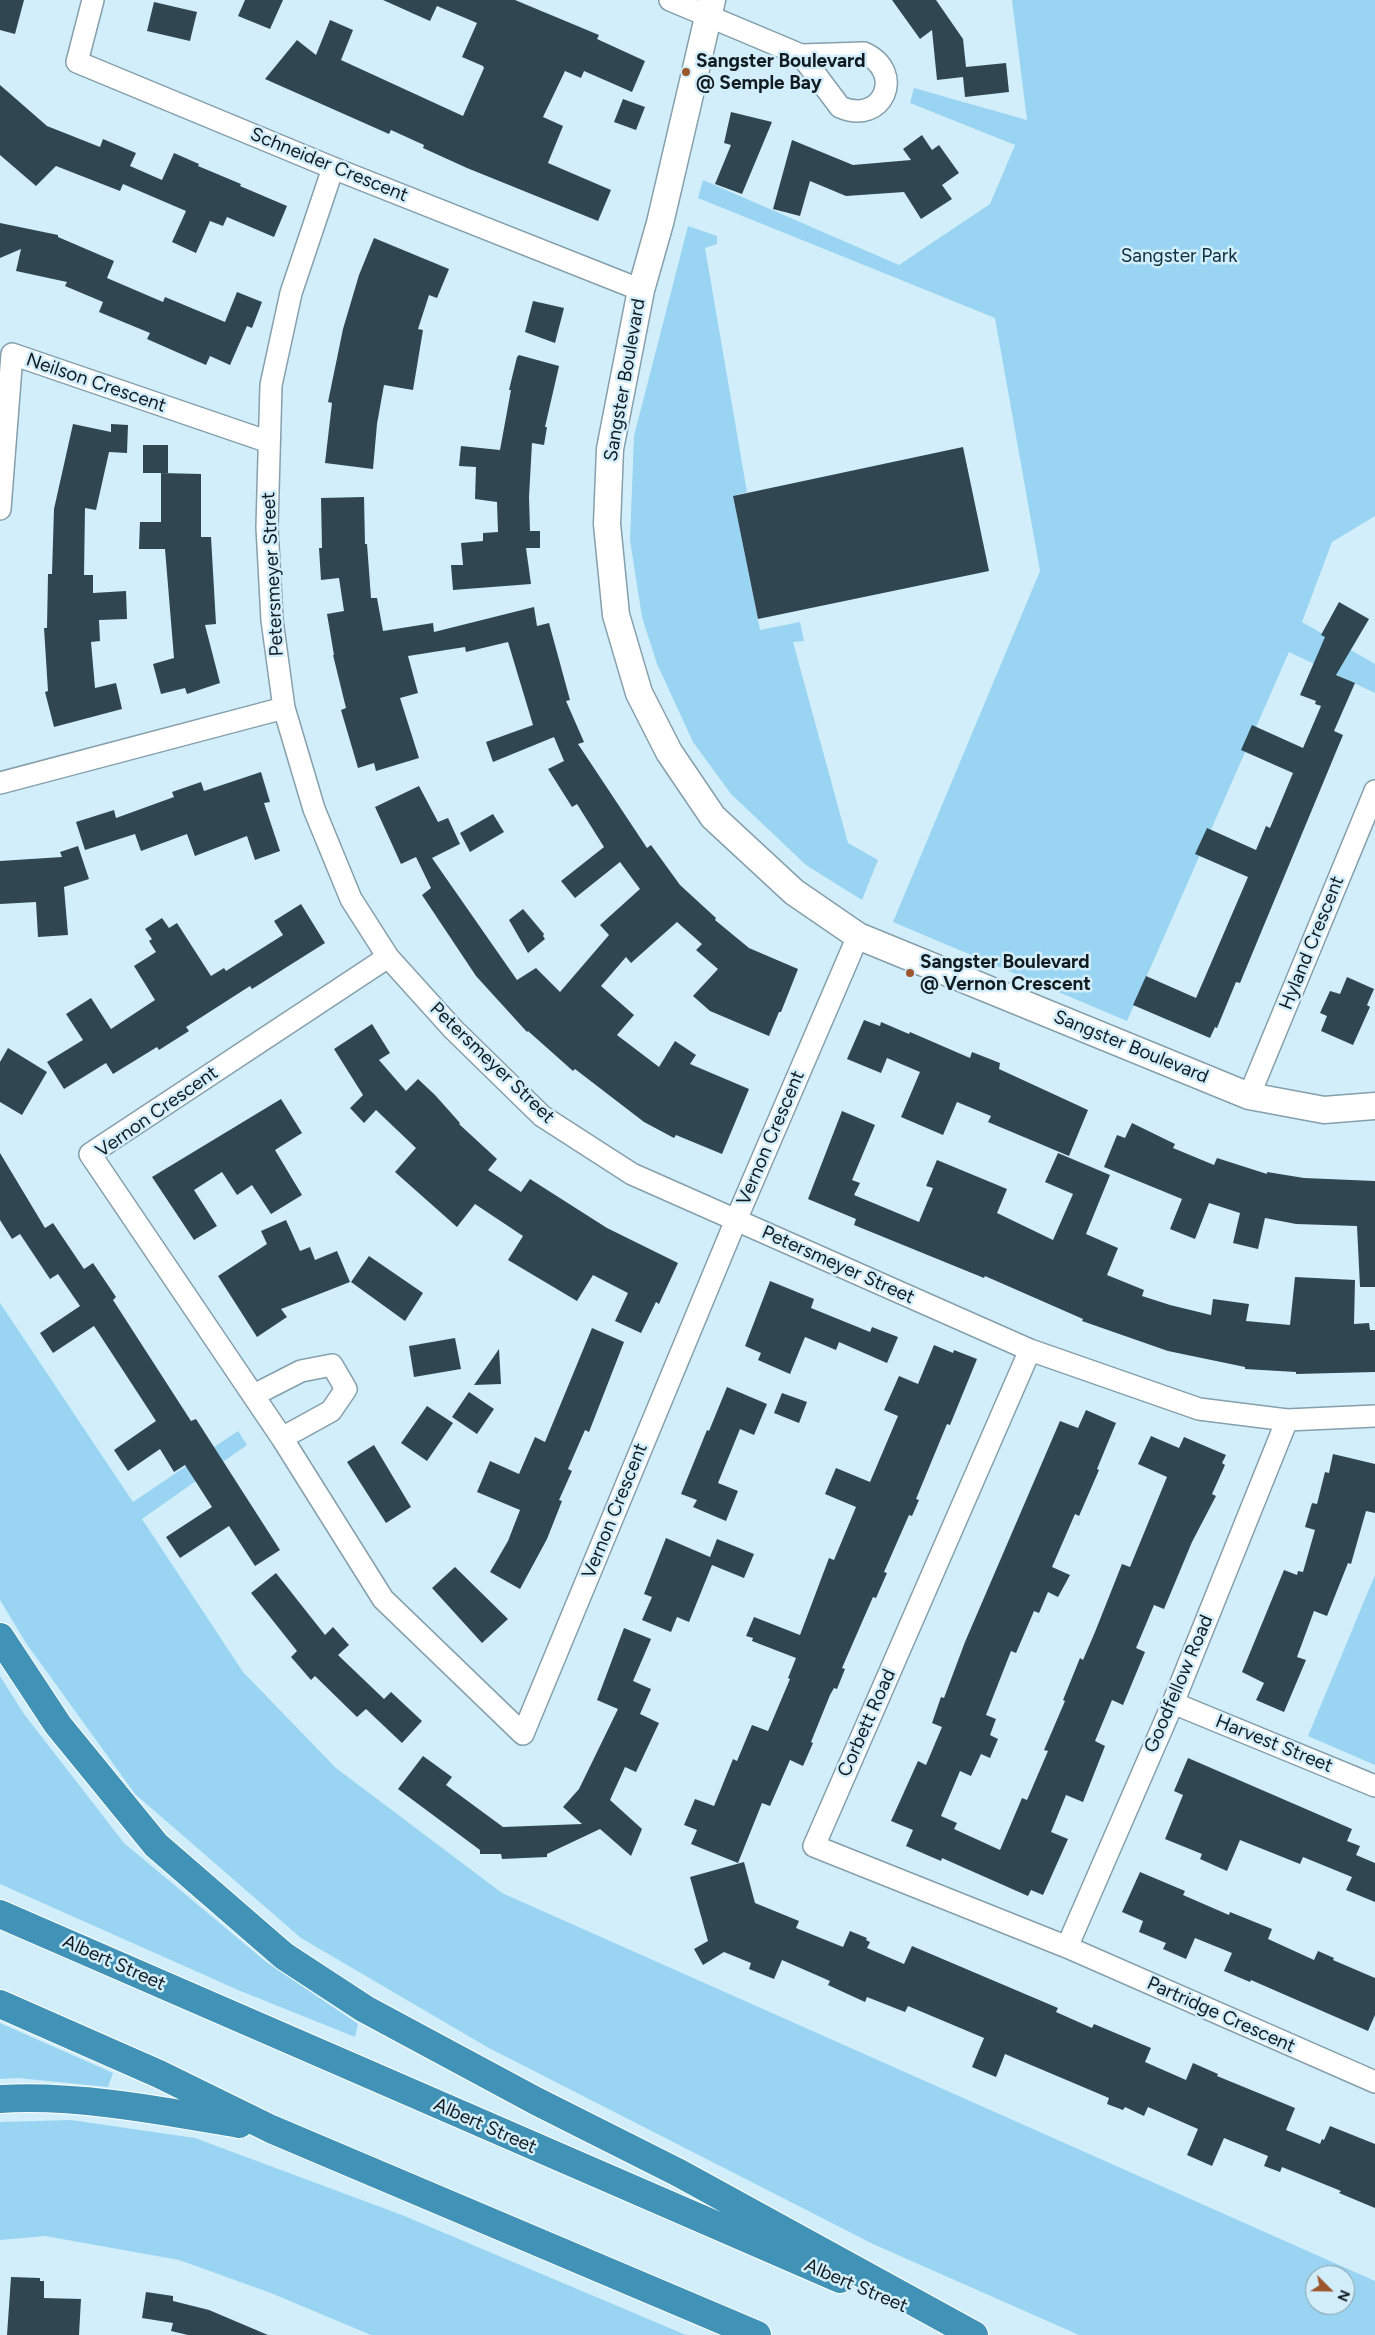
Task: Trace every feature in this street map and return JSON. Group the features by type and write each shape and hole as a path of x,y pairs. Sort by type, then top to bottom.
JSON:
{"highway":[{"path":"0,1637 58,1725 156,1845 284,1956 364,2009 536,2101 679,2173 974,2335"},
{"name":"Albert Street","path":"0,1914 970,2335"},
{"path":"0,2004 159,2074 271,2129 757,2335"},
{"path":"0,2099 26,2097 116,2105 271,2129"}],"street":[{"name":"Schneider Crescent","path":"93,0 76,62 333,168 641,290"},
{"path":"670,0 710,8 801,55"},
{"name":"Sangster Boulevard","path":"710,8 660,223 641,290 610,448 607,524 616,615 639,693 669,752 713,816 794,892 858,936 1249,1096 1324,1110 1375,1106"},
{"name":"Petersmeyer Street","path":"333,168 291,293 271,385 267,527 272,620 284,708 314,808 351,899 388,957 453,1029 542,1116 632,1174 1030,1350 1199,1409 1287,1420 1375,1416"},
{"name":"Neilson Crescent","path":"0,509 12,354 269,442"},
{"path":"0,783 284,708"},
{"name":"Hyland Crescent","path":"1249,1096 1375,790"},
{"name":"Vernon Crescent","path":"388,957 90,1154 254,1395 383,1599 523,1734 736,1220 858,936"},
{"name":"Corbett Road","path":"1030,1350 814,1846 1067,1947"},
{"path":"254,1395 301,1372 332,1365 346,1389 331,1411 282,1438"},
{"name":"Goodfellow Road","path":"1067,1947 1173,1703 1287,1420"},
{"name":"Harvest Street","path":"1173,1703 1375,1786"},
{"name":"Partridge Crescent","path":"1067,1947 1375,2082"}],"green space":[{"name":"Sangster Park","path":"1012,0 1375,0 1375,516 1332,542 1302,622 1375,664 1375,693 1289,652 1127,1021 893,922 1040,571 995,318 698,198 703,180 899,265 990,204 1015,145 910,103 914,88 1027,120"},
{"path":"688,226 717,236 717,244 705,248 747,492 733,496 760,630 800,622 804,641 793,642 848,843 878,860 862,900 806,865 731,794 693,742 657,664 642,617 630,540 634,436"},
{"path":"0,1303 133,1502 238,1431 247,1445 142,1519 243,1672 336,1768 502,1893 1339,2265 1305,2265 1305,2315 1355,2315 1355,2272 1375,2281 1375,2335 1079,2335 873,2244 487,2047 301,1938 135,1794 26,1643 0,1600"},
{"path":"1375,1575 1375,1765 1308,1736"},
{"path":"0,1676 24,1714 124,1843 265,1961 358,2024 355,2037 238,1990 0,1884"},
{"path":"0,2023 113,2073 108,2087 18,2078 0,2079"},
{"path":"71,2120 195,2138 402,2215 686,2335 371,2335 271,2293 179,2260 45,2236 0,2240 0,2122"}],"building":[{"path":"0,0 24,0 15,34 0,30"},
{"path":"245,0 283,0 270,29 238,16"},
{"path":"383,0 515,0 599,35 597,39 645,61 632,92 584,71 581,78 565,71 543,117 563,126 548,163 611,190 598,221 467,168 423,148 424,145 391,130 389,134 265,79 297,40 316,55 330,20 353,30 341,60 463,116 484,68 462,57 477,23 437,6 430,21"},
{"path":"892,0 936,0 963,39 966,67 1006,63 1009,92 965,97 963,77 937,80 932,30 920,39"},
{"path":"154,2 197,12 190,41 147,31"},
{"path":"0,85 47,126 100,147 103,139 136,153 130,166 162,180 174,153 199,164 198,166 241,184 240,186 287,206 274,237 227,217 223,226 210,221 196,253 172,242 186,211 123,184 120,191 56,166 36,186 0,155"},
{"path":"623,99 645,107 636,130 614,122"},
{"path":"731,112 772,122 742,194 715,184 731,145 724,143"},
{"path":"922,135 932,150 939,145 959,173 942,185 952,199 921,219 904,192 846,196 810,181 800,216 773,209 792,140 853,165 911,160 903,149"},
{"path":"0,223 58,235 58,237 114,261 107,278 163,302 165,297 225,322 237,292 262,302 252,328 247,326 230,365 210,356 206,365 147,339 150,333 99,312 103,302 65,286 67,282 16,271 21,249 0,258"},
{"path":"374,238 449,269 437,298 429,295 418,329 423,330 413,390 384,385 377,424 373,469 325,463 332,403 328,402 343,329 359,275"},
{"path":"533,301 564,308 555,343 525,332"},
{"path":"519,355 559,366 545,427 547,427 544,445 532,443 529,497 530,531 540,531 540,548 526,548 531,584 453,590 451,565 463,565 461,543 483,541 483,533 498,532 497,502 475,499 476,467 459,466 461,446 500,450 511,390 509,390"},
{"path":"73,424 111,432 111,424 128,425 127,453 109,452 96,510 85,508 84,575 93,575 93,593 126,591 127,619 99,620 100,641 91,642 95,688 116,683 122,709 54,727 45,692 48,691 44,628 47,628 48,574 52,574 54,509"},
{"path":"143,445 168,445 168,473 143,473"},
{"path":"963,447 989,571 758,619 733,496"},
{"path":"161,473 201,474 201,537 211,537 216,624 205,625 220,683 187,694 185,688 161,694 153,664 174,658 165,549 139,549 140,522 161,522"},
{"path":"364,497 365,544 367,544 371,598 377,598 383,631 433,623 434,632 534,607 537,626 549,623 570,700 566,701 584,742 578,744 647,848 651,845 680,885 716,918 715,920 749,948 798,969 769,1036 710,1011 693,996 718,969 696,950 702,944 677,922 631,963 626,957 601,986 634,1015 617,1035 659,1067 675,1041 696,1055 690,1064 749,1089 722,1154 676,1135 674,1138 644,1122 575,1069 573,1071 527,1032 476,976 422,895 431,888 416,857 401,864 375,807 419,786 438,822 448,818 460,844 432,858 517,980 536,968 560,992 609,935 600,925 640,889 620,862 575,898 561,881 604,847 577,804 572,807 548,769 564,761 554,737 493,762 486,742 533,725 508,642 466,652 465,647 408,656 418,693 400,698 419,758 376,771 374,763 358,768 341,710 346,708 333,655 327,614 344,611 339,578 321,580 319,548 322,548 321,498"},
{"path":"1339,602 1369,619 1336,675 1355,683 1334,731 1343,735 1240,983 1236,982 1217,1028 1215,1027 1210,1038 1133,1005 1146,976 1196,998 1248,877 1195,854 1207,828 1256,850 1266,826 1270,828 1293,773 1241,750 1252,725 1303,748 1321,706 1315,704 1316,701 1300,695 1325,637 1321,635"},
{"path":"261,772 270,802 264,803 280,851 255,860 247,836 195,856 187,834 141,851 135,834 85,850 76,822 114,810 116,818 174,797 172,792 201,782 204,791"},
{"path":"493,814 504,832 470,852 460,833"},
{"path":"78,846 89,879 64,887 68,935 38,937 36,902 0,904 0,861 62,857 60,852"},
{"path":"301,904 325,943 252,989 250,986 186,1027 189,1031 159,1050 157,1047 113,1074 106,1063 64,1089 47,1062 83,1040 66,1014 91,998 111,1029 155,1000 134,966 156,952 149,941 152,939 145,929 162,918 169,928 177,923 211,976 224,968 226,971 283,935 274,921"},
{"path":"523,909 544,934 545,939 528,953 509,920"},
{"path":"1347,977 1374,989 1367,1005 1370,1007 1353,1045 1321,1031 1327,1016 1320,1013 1330,991 1340,994"},
{"path":"864,1020 880,1026 881,1022 909,1034 910,1032 970,1058 972,1052 1000,1063 999,1069 1088,1110 1069,1156 988,1122 991,1116 957,1102 943,1135 901,1117 920,1072 887,1058 881,1073 847,1059"},
{"path":"372,1024 390,1053 379,1060 406,1091 418,1079 435,1095 459,1124 497,1159 488,1170 521,1192 530,1179 607,1228 678,1263 659,1304 656,1302 641,1333 615,1321 628,1293 593,1275 577,1301 508,1260 523,1236 475,1204 457,1227 395,1172 416,1148 376,1110 364,1123 350,1108 363,1095 334,1049"},
{"path":"8,1048 47,1072 22,1115 0,1102 0,1062"},
{"path":"281,1099 302,1133 275,1150 302,1195 271,1214 252,1185 237,1195 222,1172 194,1190 217,1226 194,1240 152,1177"},
{"path":"842,1111 875,1125 852,1180 860,1183 854,1195 919,1222 933,1188 926,1186 937,1160 1007,1189 997,1213 1053,1240 1073,1194 1045,1182 1058,1153 1110,1175 1086,1234 1118,1248 1107,1275 1144,1290 1142,1296 1211,1315 1213,1299 1249,1304 1246,1321 1290,1325 1295,1277 1355,1280 1354,1324 1369,1323 1370,1330 1375,1330 1375,1372 1296,1374 1296,1372 1245,1369 1245,1367 1168,1351 1082,1321 1083,1319 985,1276 984,1278 854,1225 856,1219 808,1199"},
{"path":"1132,1123 1175,1144 1173,1148 1214,1165 1217,1158 1267,1174 1267,1172 1304,1178 1375,1181 1375,1287 1360,1287 1357,1226 1296,1224 1265,1218 1258,1249 1233,1243 1240,1213 1209,1203 1195,1239 1170,1229 1182,1199 1104,1167 1117,1135 1125,1138"},
{"path":"0,1153 45,1228 53,1223 84,1269 93,1263 116,1297 113,1300 191,1421 196,1419 280,1550 255,1566 229,1526 180,1558 166,1537 212,1507 185,1465 174,1472 160,1449 128,1471 114,1450 156,1421 94,1326 53,1353 40,1333 80,1306 58,1274 50,1279 20,1234 12,1239 0,1220"},
{"path":"286,1220 300,1251 310,1247 315,1260 337,1251 350,1282 281,1309 287,1317 257,1337 218,1276 267,1244 261,1231"},
{"path":"369,1256 423,1293 405,1321 351,1282"},
{"path":"770,1281 814,1299 811,1308 870,1332 872,1327 898,1337 887,1363 839,1342 836,1350 805,1337 790,1374 758,1360 761,1353 745,1346"},
{"path":"592,1328 624,1342 589,1432 585,1430 568,1469 572,1471 559,1500 562,1501 547,1539 520,1589 490,1572 508,1541 520,1510 477,1492 490,1461 519,1474 535,1437 545,1442"},
{"path":"455,1338 461,1369 414,1377 409,1346"},
{"path":"934,1345 953,1353 954,1350 977,1359 950,1425 947,1424 916,1499 919,1500 912,1516 909,1515 884,1572 887,1573 876,1598 873,1597 842,1668 845,1669 837,1689 834,1688 830,1695 803,1766 790,1760 770,1806 762,1803 738,1863 691,1844 697,1830 684,1825 695,1799 714,1806 733,1759 737,1761 752,1725 768,1731 790,1679 788,1678 796,1658 752,1641 753,1638 746,1636 754,1617 800,1635 829,1558 834,1560 856,1507 825,1494 836,1468 870,1482 898,1416 884,1410 899,1376 918,1384"},
{"path":"499,1349 501,1384 474,1385"},
{"path":"727,1387 767,1404 754,1435 740,1429 718,1483 738,1491 726,1521 693,1507 697,1500 681,1494"},
{"path":"469,1392 494,1409 477,1434 452,1417"},
{"path":"782,1393 807,1402 799,1423 774,1413"},
{"path":"427,1406 453,1423 427,1461 401,1443"},
{"path":"1086,1410 1116,1423 1097,1469 1099,1470 1079,1516 1075,1514 1052,1567 1070,1575 1058,1597 1048,1592 1039,1613 1034,1611 1016,1653 1011,1651 986,1715 996,1719 990,1735 998,1739 990,1758 981,1754 971,1776 960,1771 941,1816 957,1823 954,1829 1000,1850 1022,1798 1027,1800 1048,1751 1044,1750 1065,1701 1063,1700 1080,1658 1083,1660 1122,1564 1130,1567 1167,1477 1138,1464 1151,1436 1179,1448 1184,1437 1226,1455 1222,1463 1225,1465 1212,1494 1216,1496 1192,1542 1164,1609 1154,1605 1136,1648 1145,1652 1123,1705 1112,1700 1095,1741 1105,1746 1083,1802 1066,1795 1051,1832 1068,1839 1043,1895 1031,1890 1028,1896 942,1858 941,1861 906,1846 913,1830 891,1821 918,1761 926,1765 942,1727 932,1723 941,1697 944,1698 965,1642 1060,1421 1078,1428"},
{"path":"374,1445 411,1507 386,1523 347,1462"},
{"path":"1333,1454 1375,1464 1375,1513 1366,1511 1351,1564 1348,1563 1327,1616 1314,1611 1297,1657 1306,1660 1284,1712 1256,1700 1264,1683 1242,1672 1284,1570 1297,1575 1298,1571 1303,1572 1315,1530 1305,1527 1312,1503 1317,1504 1325,1472 1329,1473"},
{"path":"666,1538 710,1557 717,1539 754,1554 744,1578 712,1565 689,1622 677,1617 671,1632 642,1620 652,1597 644,1594"},
{"path":"455,1567 508,1619 482,1643 432,1588"},
{"path":"276,1573 325,1635 333,1627 349,1645 338,1655 384,1699 391,1692 422,1721 402,1743 366,1709 357,1717 315,1676 311,1680 291,1657 297,1651 251,1593"},
{"path":"624,1628 651,1639 633,1681 651,1689 640,1714 659,1723 636,1772 625,1767 610,1800 642,1829 631,1856 600,1829 547,1854 547,1857 502,1859 501,1854 480,1854 480,1850 398,1789 423,1756 452,1777 446,1785 503,1827 582,1824 563,1807 579,1789 618,1709 597,1700"},
{"path":"1188,1758 1352,1829 1347,1841 1360,1846 1356,1855 1375,1863 1375,1902 1346,1890 1352,1877 1303,1857 1300,1864 1240,1840 1227,1871 1200,1859 1202,1854 1165,1839 1183,1795 1174,1791"},
{"path":"744,1862 755,1903 799,1921 796,1928 843,1947 850,1931 867,1938 866,1940 870,1942 867,1948 904,1964 912,1946 1058,2008 1056,2012 1092,2028 1094,2024 1151,2048 1145,2062 1186,2080 1193,2063 1218,2074 1217,2076 1295,2108 1286,2130 1320,2144 1322,2139 1324,2140 1330,2126 1375,2144 1375,2208 1339,2193 1341,2191 1282,2167 1280,2172 1264,2166 1268,2156 1224,2138 1212,2166 1187,2155 1198,2129 1148,2107 1144,2116 1125,2107 1123,2110 1107,2104 1109,2098 1005,2054 996,2077 972,2067 984,2038 908,2006 905,2012 867,1997 865,2002 828,1985 830,1981 782,1960 774,1979 749,1969 751,1963 724,1952 703,1965 694,1949 708,1941 690,1877"},
{"path":"1140,1872 1185,1891 1183,1895 1229,1915 1230,1912 1272,1929 1268,1939 1314,1960 1318,1951 1334,1958 1333,1960 1375,1978 1375,2015 1368,2031 1251,1980 1250,1982 1224,1971 1232,1953 1195,1938 1186,1959 1163,1949 1166,1943 1139,1932 1143,1921 1122,1912"},
{"path":"11,2277 40,2278 40,2281 44,2281 44,2298 81,2299 79,2335 7,2335"},
{"path":"146,2292 173,2296 173,2301 209,2310 268,2335 188,2335 171,2331 173,2323 142,2318"}],"place":[{"name":"Sangster Boulevard @ Semple Bay","path":"686,72"},
{"name":"Sangster Boulevard @ Vernon Crescent","path":"910,973"}]}
